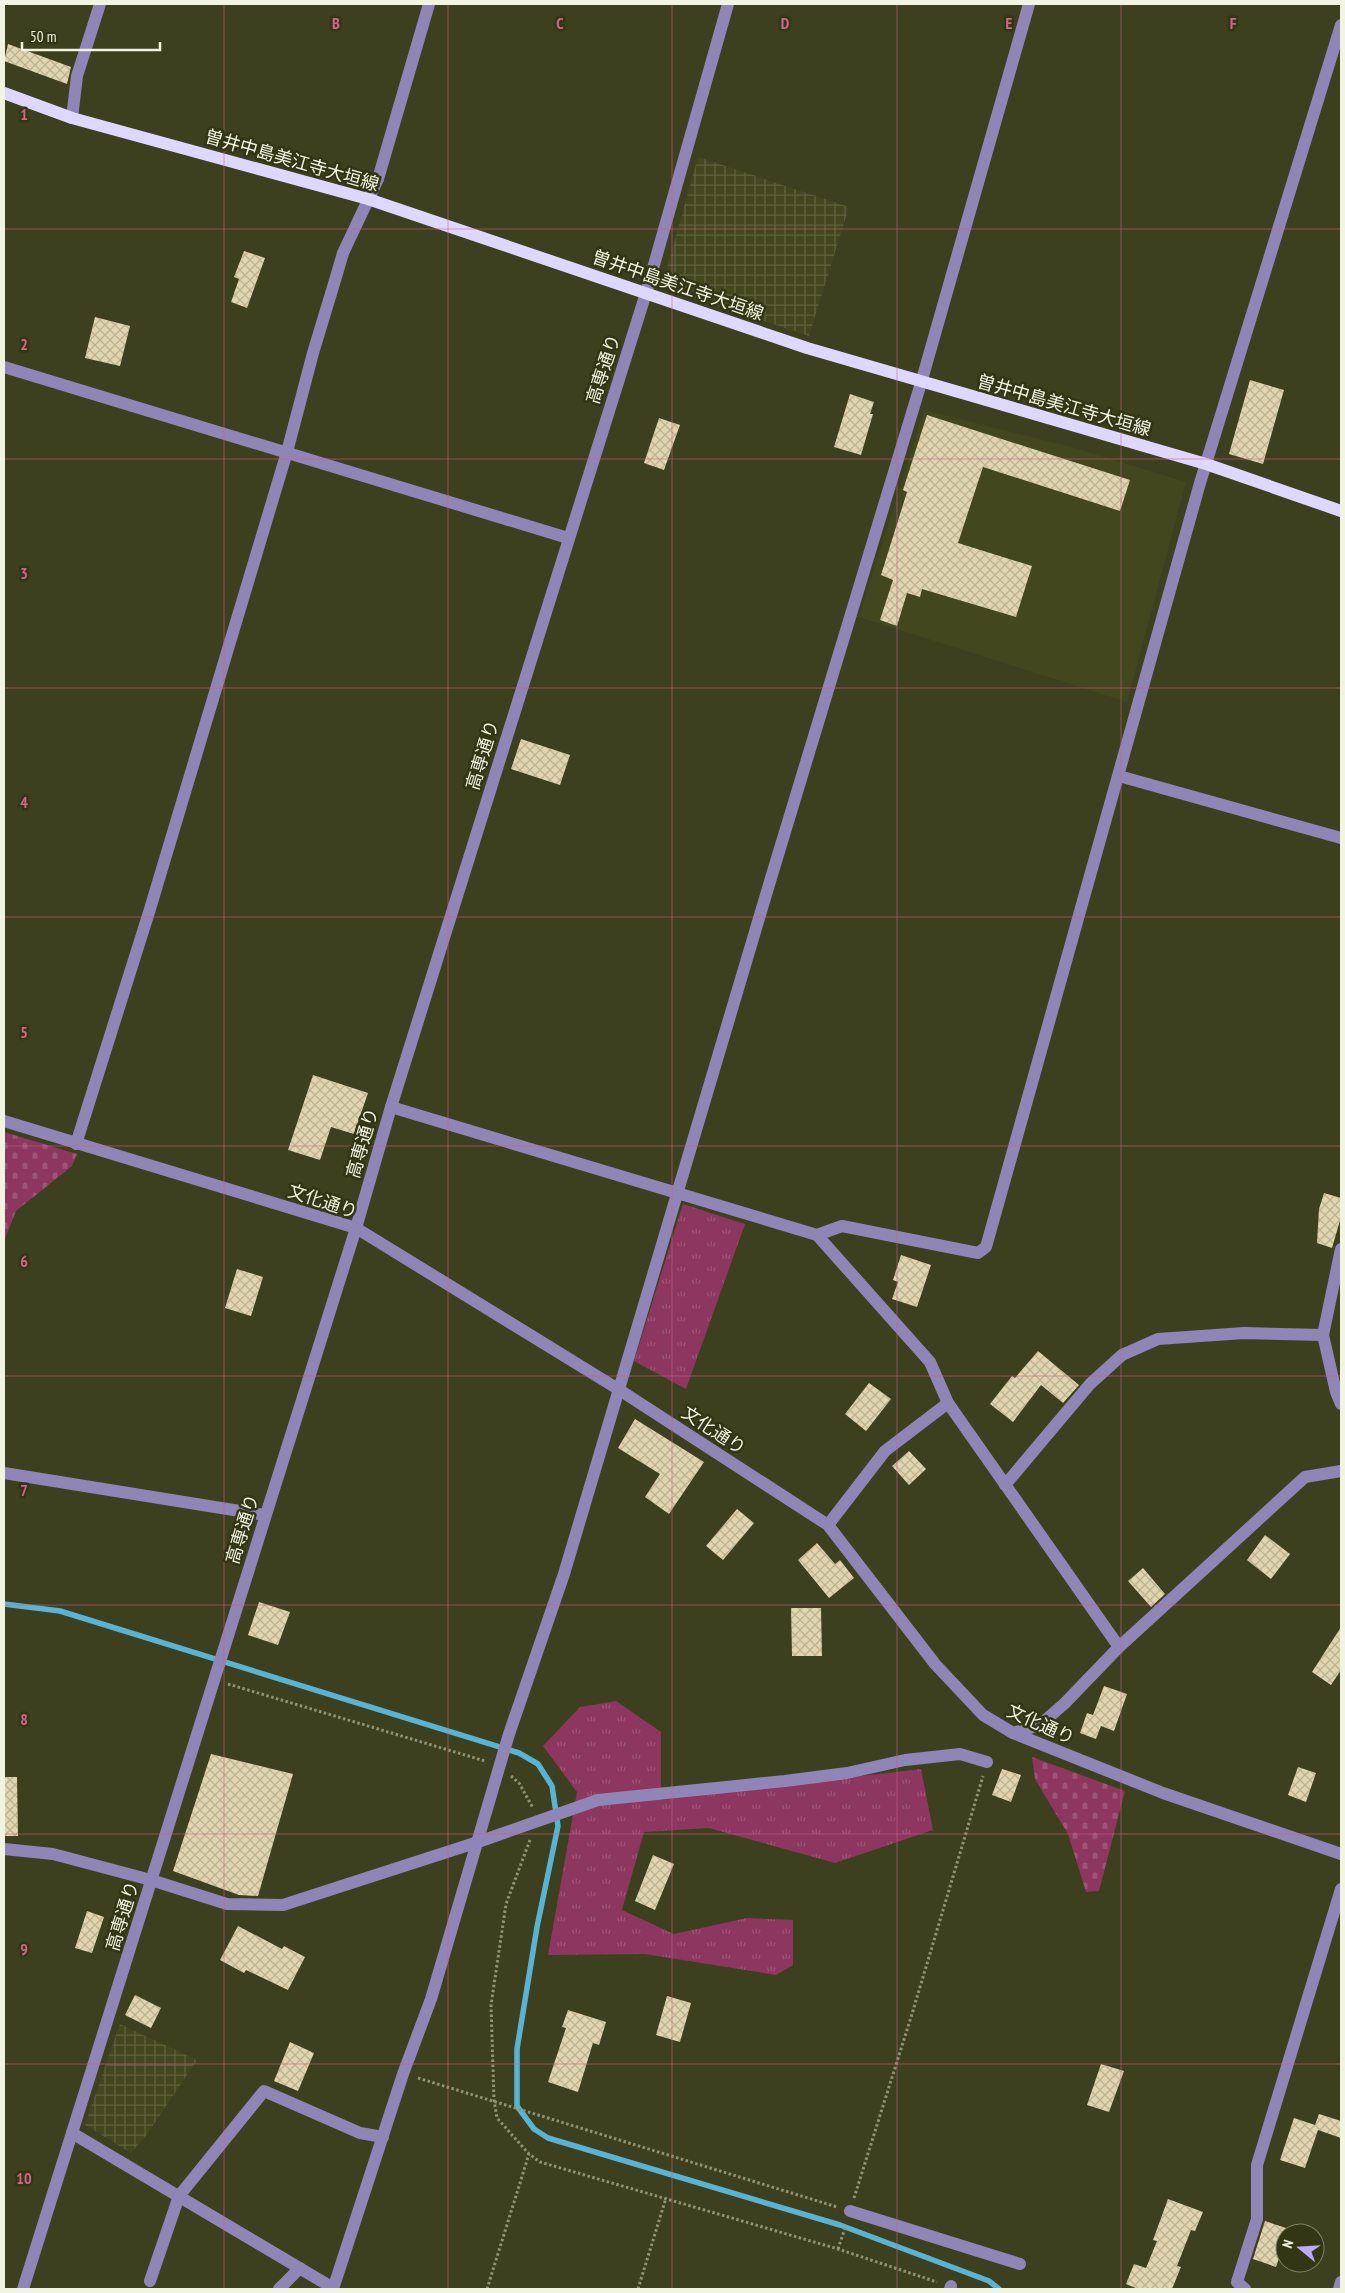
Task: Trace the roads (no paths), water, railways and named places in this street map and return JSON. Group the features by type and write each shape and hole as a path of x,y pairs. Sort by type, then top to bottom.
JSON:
{"main road":[{"name":"曽井中島美江寺大垣線","path":"4,93 72,118 368,199 807,348 1206,464 1341,510"}],"street":[{"path":"72,118 77,76 100,4"},
{"path":"76,1144 150,909 287,452 313,353 343,253 378,179 429,4"},
{"name":"高専通り","path":"23,2289 152,1880 214,1675 356,1228 391,1107 646,293 728,4"},
{"path":"72,2133 333,2289 403,2074 431,1999 500,1762 564,1574 676,1193 922,382 1029,4"},
{"path":"817,1235 842,1226 978,1253 986,1247 1206,464 1341,25"},
{"path":"4,367 568,538"},
{"path":"1119,776 1341,838"},
{"path":"391,1107 817,1235 930,1362 948,1404 1119,1647"},
{"name":"文化通り","path":"4,1121 356,1228 618,1389 828,1525 935,1664 983,1715 1013,1733 1163,1793 1341,1854"},
{"path":"1341,1249 1323,1335 1336,1392 1341,1404"},
{"path":"1004,1485 1090,1384 1122,1355 1158,1339 1244,1333 1323,1335"},
{"path":"828,1525 884,1451 948,1404"},
{"path":"1013,1733 1040,1725 1065,1703 1119,1647 1305,1477 1341,1471"},
{"path":"4,1473 265,1514"},
{"path":"4,1849 53,1854 152,1880 227,1904 284,1905 478,1842 598,1800 803,1779 847,1773 905,1760 960,1754 987,1762"},
{"path":"1245,2289 1237,2282 1258,2219 1257,2165 1341,1889"},
{"path":"150,2281 179,2196 264,2091 360,2133 383,2137"},
{"path":"850,2211 1020,2264"},
{"path":"279,2289 300,2268"},
{"path":"1338,2289 1341,2282"}],"waterway":[{"path":"4,1604 60,1611 519,1753 538,1764 552,1786 558,1826 537,1927 517,2049 517,2106 534,2129 548,2138 840,2225 989,2281 999,2289"}]}
